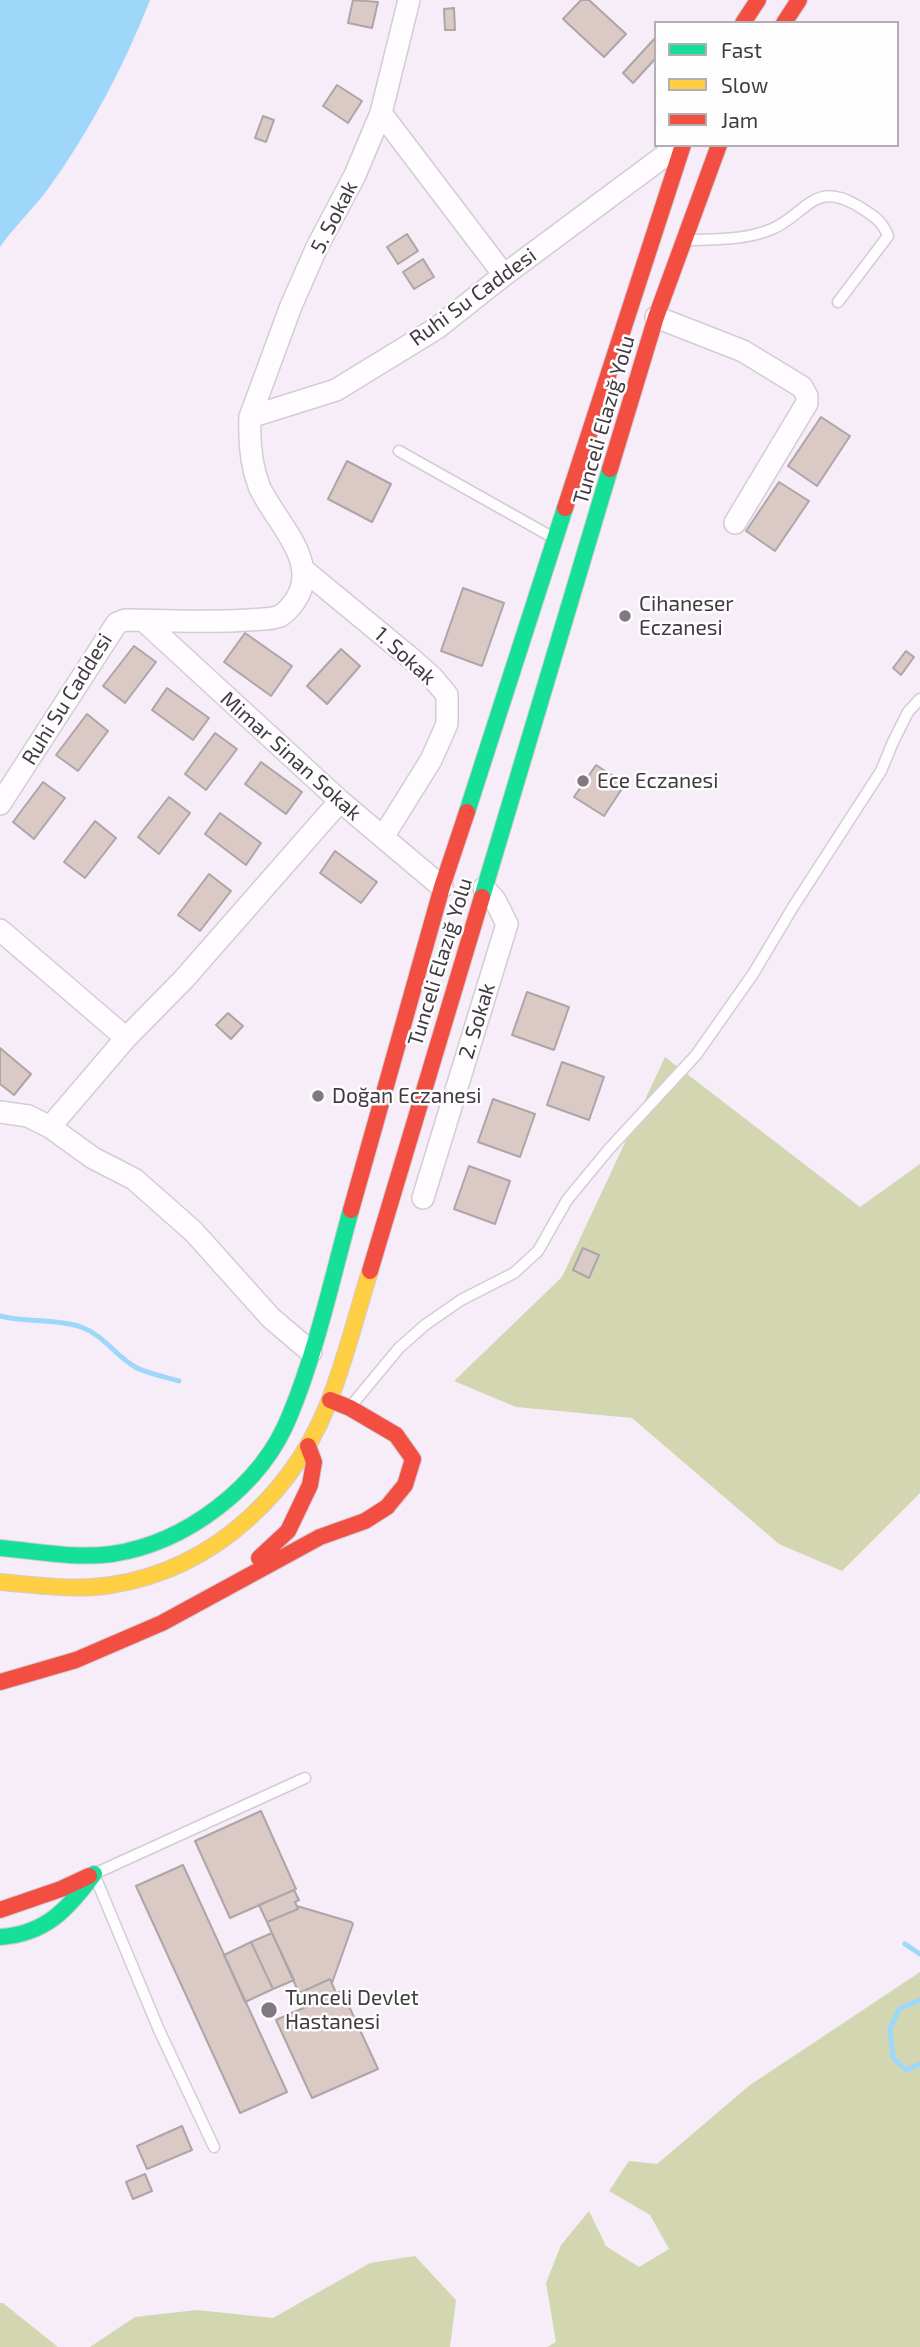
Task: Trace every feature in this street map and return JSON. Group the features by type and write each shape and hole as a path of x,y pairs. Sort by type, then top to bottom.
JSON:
{"main road":[{"path":"744,21 758,0"},
{"path":"785,21 799,0"},
{"name":"Tunceli Elazığ Yolu","path":"0,1548 68,1554 110,1554 138,1548 190,1528 220,1506 245,1482 270,1453 290,1417 311,1352 442,887 680,147"},
{"name":"Tunceli Elazığ Yolu","path":"0,1581 68,1587 110,1585 145,1578 179,1566 215,1546 264,1506 308,1446 330,1400 656,317 718,147"},
{"path":"0,1682 76,1660 162,1623 270,1562 320,1537 365,1521 387,1507 405,1485 413,1459 396,1435 330,1400"},
{"path":"0,1669 59,1652 133,1623 204,1589 261,1557 288,1531 310,1485 314,1462 308,1446"},
{"path":"0,1910 61,1889 94,1874"},
{"path":"0,1937 15,1938 42,1928 71,1905 94,1874"}],"street":[{"name":"5. Sokak","path":"250,424 290,306 317,247 355,176 381,113 409,0"},
{"path":"381,113 504,275"},
{"name":"Ruhi Su Caddesi","path":"250,424 336,390 437,328 504,275 678,147"},
{"path":"656,317 743,351 802,387 807,396 807,403 735,523"},
{"path":"250,424 258,483 268,505 302,559 304,570"},
{"name":"Ruhi Su Caddesi","path":"0,804 117,623 125,620 228,621 282,615 303,586 304,570"},
{"name":"1. Sokak","path":"304,570 407,655 432,677 447,695 447,724 431,760 383,837"},
{"name":"Mimar Sinan Sokak","path":"144,621 340,801 442,887"},
{"path":"50,1128 126,1038 184,979 340,801"},
{"name":"2. Sokak","path":"423,1198 507,923 495,900 484,888"},
{"path":"0,930 126,1038"},
{"path":"0,1112 28,1116 93,1158 134,1179 194,1231 271,1318 311,1352"}],"lane":[{"path":"684,240 733,239 773,229 802,207 823,196 843,197 882,222 888,236 838,302"},
{"path":"399,451 554,538"},
{"path":"349,1408 400,1348 425,1325 461,1300 514,1273 538,1251 568,1200 608,1149 696,1055 753,974 881,771 908,712 920,698"},
{"path":"214,2147 159,2030 94,1874 305,1778"}],"green space":[{"path":"665,1057 860,1207 920,1164 920,1493 842,1571 779,1544 632,1418 516,1407 454,1381 562,1277"},
{"path":"920,1972 920,2347 547,2347 556,2342 546,2283 561,2245 589,2211 606,2246 639,2267 669,2249 650,2215 609,2191 629,2161 657,2164 750,2085"},
{"path":"415,2256 456,2300 450,2347 90,2347 135,2317 197,2310 273,2318 370,2263"},
{"path":"0,2303 3,2303 58,2347 0,2347"}],"water":[{"path":"0,0 150,0 129,49 92,121 48,189 0,247"}],"building":[{"path":"353,0 378,2 372,28 348,23"},
{"path":"581,0 589,0 626,34 604,57 563,19"},
{"path":"454,8 455,30 445,30 444,9"},
{"path":"654,39 654,60 633,83 623,73"},
{"path":"337,85 362,101 348,123 323,106"},
{"path":"263,116 274,120 266,142 255,138"},
{"path":"407,234 418,251 398,264 387,247"},
{"path":"423,259 434,277 414,289 403,272"},
{"path":"821,417 850,436 817,486 788,466"},
{"path":"347,461 391,484 372,522 328,499"},
{"path":"779,482 809,501 775,551 746,531"},
{"path":"463,588 504,603 482,666 441,651"},
{"path":"245,633 292,666 271,696 224,662"},
{"path":"134,646 156,662 125,703 103,686"},
{"path":"341,649 360,666 327,704 307,686"},
{"path":"906,651 914,657 901,675 893,668"},
{"path":"167,688 209,718 193,740 152,710"},
{"path":"87,714 108,731 78,771 56,755"},
{"path":"215,733 237,749 206,790 185,774"},
{"path":"261,762 302,792 286,814 245,784"},
{"path":"596,765 625,784 604,816 574,797"},
{"path":"43,782 65,798 34,839 13,822"},
{"path":"169,797 190,813 159,854 138,837"},
{"path":"220,813 261,843 246,865 205,834"},
{"path":"95,821 116,838 85,878 64,862"},
{"path":"335,851 377,882 361,903 320,873"},
{"path":"209,874 231,891 200,931 178,915"},
{"path":"527,992 569,1007 554,1050 512,1035"},
{"path":"228,1013 243,1026 231,1039 216,1025"},
{"path":"0,1048 31,1074 14,1095 0,1084"},
{"path":"562,1062 604,1077 589,1120 547,1105"},
{"path":"493,1099 535,1114 520,1157 478,1142"},
{"path":"469,1166 510,1181 495,1224 454,1209"},
{"path":"583,1248 599,1255 589,1278 573,1270"},
{"path":"261,1811 296,1889 230,1918 195,1841"},
{"path":"183,1865 287,2092 240,2113 136,1886"},
{"path":"294,1890 299,1900 295,1902 298,1909 267,1922 259,1905"},
{"path":"297,1906 353,1924 332,1983 330,1979 299,1993 267,1922 298,1909"},
{"path":"272,1933 294,1980 273,1989 251,1942"},
{"path":"251,1942 273,1989 245,2002 224,1955"},
{"path":"330,1979 336,1993 306,2007 299,1993"},
{"path":"342,1991 378,2069 312,2098 276,2020"},
{"path":"182,2126 192,2150 147,2169 137,2146"},
{"path":"145,2174 152,2191 133,2199 126,2182"}],"waterway":[{"path":"0,1316 61,1322 81,1327 96,1335 137,1368 179,1381"},
{"path":"905,1944 920,1954"},
{"path":"920,2000 899,2009 890,2029 893,2058 906,2070 920,2064"}],"traffic: fast":[{"path":"482,897 610,469"},
{"path":"467,812 565,508"},
{"path":"0,1548 84,1556 140,1548 193,1524 241,1487 261,1465 277,1441 300,1390 351,1210"},
{"path":"0,1937 30,1931 54,1918 94,1874"}],"traffic: slow":[{"path":"0,1582 84,1587 111,1585 150,1576 186,1561 219,1542 249,1518 276,1490 300,1458 319,1424 334,1388 370,1271"}],"traffic: jam":[{"path":"744,21 758,0"},
{"path":"785,21 799,0"},
{"path":"565,508 682,147"},
{"path":"610,469 656,317 718,147"},
{"path":"351,1210 442,887 467,812"},
{"path":"370,1271 482,897"},
{"path":"0,1682 76,1660 162,1623 320,1537 365,1521 387,1507 405,1485 413,1459 396,1435 350,1408 330,1400"},
{"path":"259,1558 288,1531 310,1485 314,1462 308,1446"},
{"path":"0,1910 61,1889 89,1876"}],"place":[{"name":"Cihaneser Eczanesi","path":"625,616"},
{"name":"Ece Eczanesi","path":"583,781"},
{"name":"Doğan Eczanesi","path":"318,1096"},
{"name":"Tunceli Devlet Hastanesi","path":"269,2010"}]}
